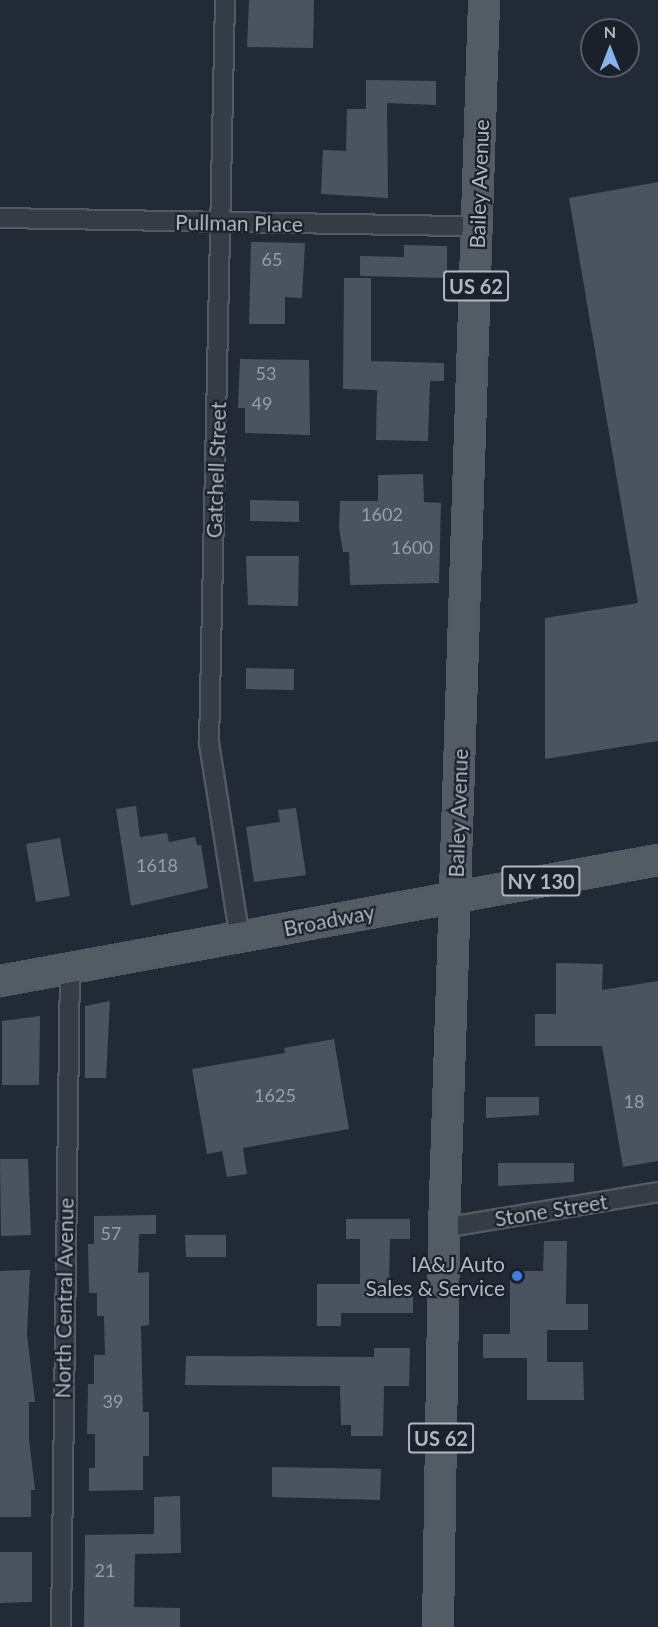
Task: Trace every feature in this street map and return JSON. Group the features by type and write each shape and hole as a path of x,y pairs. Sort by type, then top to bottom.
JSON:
{"main road":[{"name":"Bailey Avenue","path":"438,1627 444,1228 484,0"},
{"name":"Broadway","path":"0,981 240,938 456,894 658,860"}],"street":[{"name":"Gatchell Street","path":"225,0 223,223 209,743 240,938"},
{"name":"Pullman Place","path":"0,218 478,226"},
{"name":"North Central Avenue","path":"61,1627 70,968"},
{"name":"Stone Street","path":"444,1228 658,1192"}],"building":[{"path":"249,0 314,0 313,48 247,47"},
{"path":"366,80 436,81 436,105 387,103 388,198 321,194 323,150 346,151 347,109 366,109"},
{"path":"658,182 658,741 545,759 545,618 638,603 569,198"},
{"path":"251,242 305,243 302,298 285,297 285,324 249,324"},
{"path":"404,245 447,246 447,278 360,276 360,256 404,257"},
{"path":"344,278 371,278 371,361 444,363 444,381 430,381 428,441 376,440 377,390 343,389"},
{"path":"240,359 309,360 310,435 245,433 245,408 238,408"},
{"path":"423,474 424,502 441,503 439,583 350,585 349,552 343,552 339,528 340,501 378,501 378,475"},
{"path":"250,500 299,501 299,522 250,521"},
{"path":"246,556 299,556 298,606 248,605"},
{"path":"246,668 294,669 294,690 246,689"},
{"path":"136,806 140,837 167,833 169,842 195,837 197,845 201,845 208,888 131,906 116,809"},
{"path":"296,808 306,875 254,882 246,827 280,822 278,810"},
{"path":"60,838 70,896 36,902 26,844"},
{"path":"556,963 603,964 602,990 658,981 658,1161 623,1167 602,1046 535,1046 535,1014 556,1014"},
{"path":"110,1001 106,1078 85,1078 85,1006"},
{"path":"40,1016 39,1085 2,1085 2,1021"},
{"path":"334,1039 349,1129 243,1148 247,1174 227,1177 222,1151 207,1154 192,1069 285,1053 284,1048"},
{"path":"486,1097 539,1097 539,1115 486,1118"},
{"path":"0,1159 28,1159 31,1235 1,1236"},
{"path":"498,1163 574,1163 574,1182 498,1186"},
{"path":"156,1215 156,1234 139,1234 138,1273 149,1272 149,1325 141,1326 143,1412 149,1412 149,1456 143,1456 143,1490 89,1491 89,1468 95,1468 95,1434 87,1434 88,1384 94,1384 94,1355 105,1355 104,1316 97,1316 97,1293 89,1293 88,1244 94,1244 94,1216"},
{"path":"346,1219 410,1219 410,1239 390,1239 389,1284 413,1284 413,1313 341,1313 341,1326 317,1326 317,1284 360,1284 360,1239 346,1239"},
{"path":"185,1235 226,1235 226,1257 186,1257"},
{"path":"544,1241 567,1241 566,1304 588,1304 588,1330 547,1330 547,1362 583,1362 584,1400 527,1400 527,1358 483,1358 483,1334 510,1334 510,1271 543,1271"},
{"path":"30,1270 27,1334 35,1402 29,1402 29,1439 35,1490 31,1490 31,1517 0,1517 0,1271"},
{"path":"374,1348 410,1348 409,1386 384,1386 383,1436 351,1436 351,1425 341,1425 340,1386 185,1385 186,1356 374,1357"},
{"path":"272,1467 381,1469 380,1500 272,1497"},
{"path":"180,1496 181,1553 135,1554 134,1607 180,1608 180,1627 84,1627 85,1535 154,1534 154,1497"},
{"path":"0,1552 32,1552 32,1602 0,1603"}],"place":[{"name":"IA&J Auto Sales & Service","path":"517,1276"}]}
